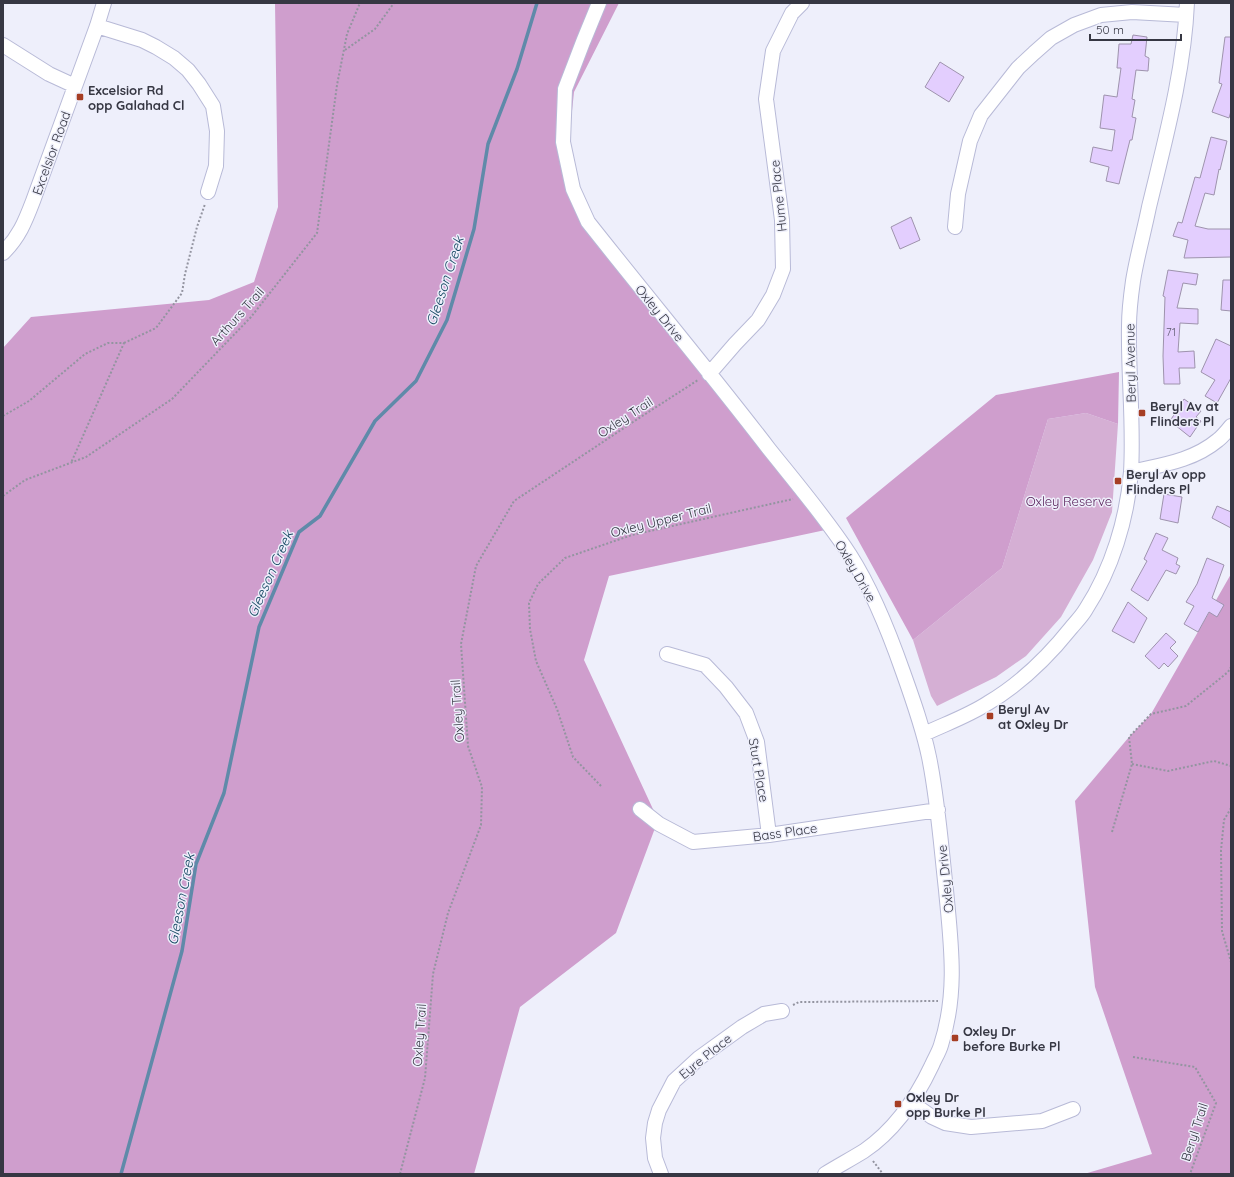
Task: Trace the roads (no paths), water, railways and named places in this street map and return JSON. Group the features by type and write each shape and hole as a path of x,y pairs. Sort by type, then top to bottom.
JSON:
{"street":[{"name":"Excelsior Road","path":"3,253 16,239 22,228 46,167 104,3"},
{"name":"Oxley Drive","path":"599,3 565,89 563,142 574,189 588,222 740,411 827,522 851,556 871,594 893,642 914,702 930,759 938,810 952,953 953,980 951,1000 941,1047 921,1089 892,1127 865,1150 825,1174"},
{"name":"Hume Place","path":"709,374 758,320 773,295 782,268 782,220 766,100 772,51 792,13 802,3"},
{"path":"955,227 958,194 970,141 981,115 1018,68 1051,38 1074,25 1101,15 1186,9"},
{"name":"Beryl Avenue","path":"924,734 974,711 996,698 1020,680 1058,645 1086,610 1101,583 1117,540 1123,517 1131,472 1132,436 1128,324 1132,288 1138,253 1161,157 1181,61 1186,9"},
{"path":"97,26 142,40 156,47 174,58 188,70 199,84 213,106 217,131 216,166 208,192"},
{"path":"3,45 49,74 75,86"},
{"path":"1131,472 1188,458 1218,440 1231,426"},
{"name":"Sturt Place","path":"667,654 705,665 726,687 746,713 757,742 769,835"},
{"name":"Bass Place","path":"640,809 659,824 693,842 769,835 938,810"},
{"name":"Eyre Place","path":"661,1174 655,1158 653,1138 655,1123 659,1110 674,1081 699,1058 742,1027 764,1014 782,1011"},
{"path":"912,1102 932,1117 945,1123 971,1127 1042,1121 1073,1109"}],"waterway":[{"name":"Gleeson Creek","path":"121,1174 182,951 196,864 224,793 259,627 299,532 320,516 375,421 416,381 447,320 474,229 488,144 517,69 537,3"}],"place":[{"name":"Excelsior Rd opp Galahad Cl","path":"80,97"},
{"name":"Beryl Av at Flinders Pl","path":"1142,413"},
{"name":"Beryl Av opp Flinders Pl","path":"1118,481"},
{"name":"Beryl Av at Oxley Dr","path":"990,716"},
{"name":"Oxley Dr before Burke Pl","path":"955,1038"},
{"name":"Oxley Dr opp Burke Pl","path":"898,1104"}],"park label":[{"name":"Oxley Reserve","path":"1069,501"}]}
